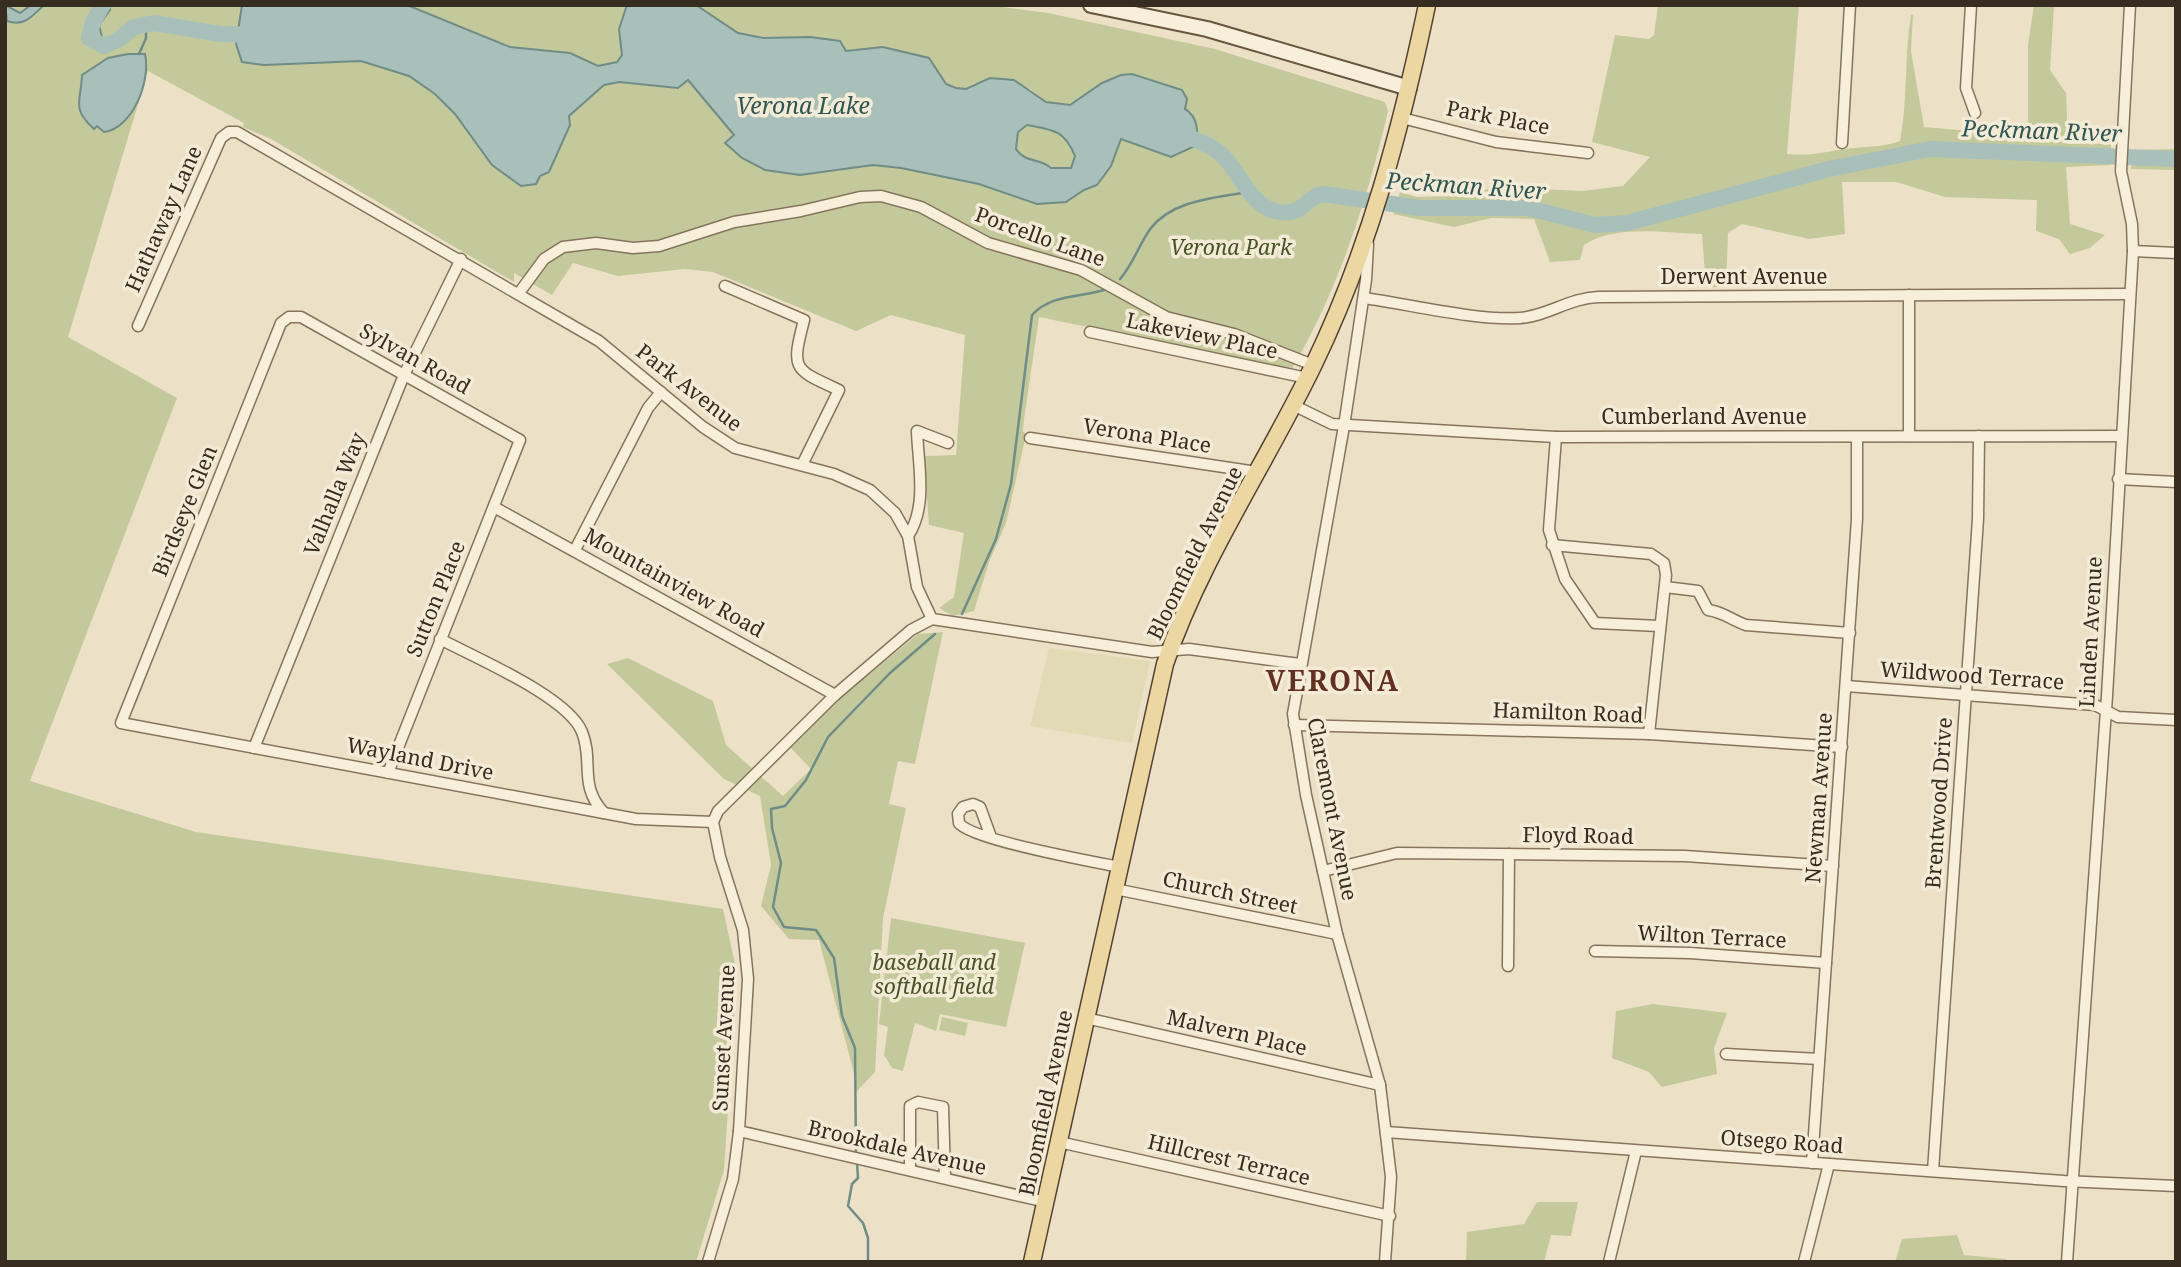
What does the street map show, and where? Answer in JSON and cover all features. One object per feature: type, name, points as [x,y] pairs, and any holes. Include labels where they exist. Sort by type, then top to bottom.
[{"type":"main road","points":[[1091,5],[1207,29],[1409,88]]},
{"type":"main road","name":"Bloomfield Avenue","points":[[1032,1262],[1170,651],[1192,597],[1310,371],[1368,237],[1402,118],[1427,5]]},
{"type":"street","points":[[1842,143],[1850,5]]},
{"type":"street","points":[[1971,5],[1966,88],[1975,113]]},
{"type":"street","name":"Linden Avenue","points":[[2067,1262],[2106,711],[2133,251],[2132,224],[2123,187],[2121,164],[2130,5]]},
{"type":"street","name":"Park Place","points":[[1402,118],[1496,142],[1588,153]]},
{"type":"street","name":"Park Avenue","points":[[229,132],[241,134],[599,341],[703,428],[735,448],[802,465],[870,490],[895,513],[908,536],[917,587],[932,620]]},
{"type":"street","name":"Hathaway Lane","points":[[138,326],[221,138],[229,132]]},
{"type":"street","name":"Porcello Lane","points":[[519,293],[544,259],[563,247],[596,243],[633,248],[659,246],[734,222],[801,211],[860,197],[881,197],[921,207],[988,243],[1081,270],[1166,317],[1234,334],[1310,371]]},
{"type":"street","name":"Claremont Avenue","points":[[1368,237],[1364,298],[1344,426],[1300,664],[1294,725],[1337,934],[1380,1085],[1391,1177],[1385,1262]]},
{"type":"street","points":[[2133,251],[2176,253]]},
{"type":"street","name":"Valhalla Way","points":[[254,748],[404,375],[461,259]]},
{"type":"street","points":[[725,286],[804,320],[795,355],[797,362],[810,377],[839,390],[802,465]]},
{"type":"street","name":"Derwent Avenue","points":[[1364,298],[1519,318],[1539,315],[1575,300],[1598,297],[2130,294]]},
{"type":"street","points":[[1909,295],[1909,436]]},
{"type":"street","name":"Sylvan Road","points":[[289,317],[301,317],[520,440]]},
{"type":"street","name":"Birdseye Glen","points":[[121,723],[281,323],[289,317]]},
{"type":"street","name":"Lakeview Place","points":[[1090,332],[1310,371]]},
{"type":"street","points":[[575,550],[648,408],[661,392]]},
{"type":"street","name":"Cumberland Avenue","points":[[1293,405],[1332,424],[1344,426],[1556,437],[2121,436]]},
{"type":"street","points":[[908,536],[916,518],[920,494],[916,431],[948,443]]},
{"type":"street","name":"Brentwood Drive","points":[[1933,1171],[1978,519],[1979,436]]},
{"type":"street","points":[[1556,437],[1549,530],[1565,579],[1595,623],[1659,626]]},
{"type":"street","name":"Newman Avenue","points":[[1812,1163],[1850,633],[1857,519],[1857,437]]},
{"type":"street","name":"Verona Place","points":[[1030,438],[1257,472]]},
{"type":"street","name":"Sutton Place","points":[[388,773],[520,440]]},
{"type":"street","points":[[2118,479],[2176,482]]},
{"type":"street","name":"Mountainview Road","points":[[494,508],[575,550],[835,695]]},
{"type":"street","points":[[1552,545],[1654,555],[1665,567],[1649,734]]},
{"type":"street","points":[[1665,587],[1698,591],[1708,610],[1724,612],[1735,621],[1746,625],[1850,633]]},
{"type":"street","points":[[709,823],[835,695],[911,630],[932,620],[1152,652],[1189,649],[1300,664]]},
{"type":"street","points":[[440,639],[556,702],[572,716],[585,744],[588,787],[605,813]]},
{"type":"street","name":"Wildwood Terrace","points":[[1846,687],[2095,705],[2118,717],[2176,720]]},
{"type":"street","name":"Wayland Drive","points":[[121,723],[636,819],[675,819],[709,823]]},
{"type":"street","name":"Hamilton Road","points":[[1294,725],[1649,734],[1842,747]]},
{"type":"street","name":"Sunset Avenue","points":[[708,1262],[733,1179],[739,1131],[748,956],[743,930],[709,823]]},
{"type":"street","points":[[991,837],[1120,867]]},
{"type":"street","name":"Floyd Road","points":[[1323,871],[1397,853],[1685,856],[1833,866]]},
{"type":"street","points":[[1508,966],[1509,854]]},
{"type":"street","name":"Church Street","points":[[1115,889],[1337,934]]},
{"type":"street","name":"Wilton Terrace","points":[[1595,951],[1690,953],[1826,963]]},
{"type":"street","name":"Malvern Place","points":[[1086,1018],[1380,1085]]},
{"type":"street","points":[[1726,1054],[1819,1059]]},
{"type":"street","points":[[910,1170],[908,1109],[918,1102],[943,1107],[945,1178]]},
{"type":"street","name":"Brookdale Avenue","points":[[739,1131],[1046,1202]]},
{"type":"street","name":"Otsego Road","points":[[1386,1132],[2072,1182],[2176,1186]]},
{"type":"street","name":"Hillcrest Terrace","points":[[1059,1142],[1390,1216]]},
{"type":"street","points":[[1609,1262],[1636,1151]]},
{"type":"street","points":[[1804,1262],[1829,1164]]},
{"type":"shaded area","points":[[1049,648],[1150,661],[1132,743],[1030,726]]},
{"type":"green space","name":"Verona Park","points":[[5,5],[242,5],[236,44],[264,65],[361,61],[409,76],[435,94],[455,114],[540,176],[569,116],[604,85],[619,82],[640,85],[688,80],[734,135],[726,143],[800,175],[873,165],[901,168],[979,184],[1037,204],[1066,202],[1097,185],[1111,166],[1121,139],[1182,153],[1194,134],[1194,118],[1192,112],[1185,109],[1186,96],[1182,90],[1132,74],[1121,75],[1102,83],[1070,105],[1046,102],[1030,89],[974,83],[966,89],[956,88],[845,51],[840,41],[758,38],[737,33],[696,5],[987,5],[1048,13],[1215,49],[1385,102],[1388,111],[1380,145],[1350,243],[1324,307],[1292,369],[1039,317],[1024,419],[1023,431],[1026,435],[1006,523],[989,562],[974,611],[953,616],[939,608],[954,597],[964,533],[929,525],[924,456],[956,455],[965,335],[891,315],[856,331],[713,272],[685,269],[618,276],[573,263],[552,295],[514,273],[514,282],[271,139],[243,127],[244,123],[148,71],[68,337],[177,398],[30,781],[196,832],[723,909],[737,973],[724,1170],[696,1262],[5,1262]]},
{"type":"green space","points":[[407,5],[627,5],[619,29],[622,55],[617,62],[598,66],[570,53],[510,47]]},
{"type":"green space","points":[[1658,5],[1799,5],[1787,154],[1796,155],[1900,141],[1911,15],[1911,51],[1924,127],[2028,136],[2028,45],[2034,5],[2054,5],[2050,70],[2066,93],[2068,144],[2111,144],[2111,165],[2066,167],[2070,224],[2105,235],[2090,248],[2070,254],[2059,239],[2036,231],[2037,200],[1945,197],[1896,182],[1842,182],[1845,234],[1809,239],[1742,224],[1728,233],[1726,287],[1706,287],[1702,234],[1641,231],[1610,234],[1584,245],[1580,260],[1550,262],[1534,219],[1491,218],[1454,227],[1393,214],[1400,192],[1417,197],[1462,196],[1496,187],[1582,191],[1623,186],[1650,157],[1592,142],[1615,35],[1649,39],[1654,35]]},
{"type":"green space","points":[[1027,125],[1051,130],[1062,136],[1075,156],[1071,168],[1040,164],[1020,154],[1016,149],[1018,132]]},
{"type":"green space","points":[[2176,149],[2176,170],[2131,169],[2132,150]]},
{"type":"green space","points":[[943,632],[915,764],[898,761],[889,804],[906,808],[883,918],[875,1072],[856,1092],[855,1077],[819,940],[789,939],[761,906],[771,865],[760,796],[724,779],[607,664],[628,658],[713,701],[726,745],[783,796],[811,769],[791,748],[842,697],[918,634]]},
{"type":"green space","name":"baseball and softball field","points":[[891,918],[1025,943],[1006,1027],[940,1014],[936,1031],[915,1023],[903,1071],[892,1068],[884,1055],[888,1027],[879,1024]]},
{"type":"green space","points":[[1653,1004],[1727,1013],[1714,1048],[1717,1074],[1662,1087],[1649,1072],[1612,1058],[1616,1011]]},
{"type":"green space","points":[[942,1017],[968,1023],[965,1036],[939,1030]]},
{"type":"green space","points":[[1537,1202],[1578,1202],[1571,1236],[1551,1235],[1544,1262],[1466,1262],[1467,1232],[1524,1224]]},
{"type":"green space","points":[[1957,1235],[1964,1255],[2006,1259],[2007,1262],[1895,1262],[1902,1239]]},
{"type":"water","points":[[5,5],[20,13],[31,5],[44,5],[19,23],[7,21]]},
{"type":"water","points":[[98,5],[109,5],[110,10],[99,25],[105,49],[90,46],[84,31],[89,20],[99,13]]},
{"type":"water","name":"Verona Lake","points":[[242,5],[407,5],[510,47],[570,53],[598,66],[617,62],[622,55],[619,29],[627,5],[696,5],[738,33],[763,38],[810,37],[840,41],[846,51],[883,47],[929,58],[946,84],[956,88],[966,89],[990,78],[1014,80],[1046,102],[1070,105],[1102,83],[1121,75],[1132,74],[1182,90],[1187,99],[1185,109],[1193,116],[1197,136],[1195,146],[1171,157],[1121,139],[1111,166],[1097,185],[1066,202],[1037,204],[979,184],[901,168],[873,165],[800,175],[765,170],[742,158],[725,143],[734,135],[688,80],[678,88],[619,82],[604,85],[569,116],[570,125],[549,172],[540,176],[536,184],[521,186],[492,165],[455,114],[435,94],[409,76],[361,61],[264,65],[242,62],[236,44]],"holes":[[[1027,125],[1051,130],[1062,136],[1075,156],[1071,168],[1051,168],[1020,154],[1016,149],[1018,132]]]},
{"type":"water","points":[[145,54],[145,77],[138,102],[114,129],[104,132],[97,126],[94,129],[80,110],[82,75],[108,58]]},
{"type":"waterway","name":"Peckman River","points":[[103,5],[93,22],[89,38],[104,46],[118,40],[134,27],[154,23],[220,34],[259,35]]},
{"type":"waterway","points":[[139,54],[146,38],[146,25]]},
{"type":"waterway","name":"Peckman River","points":[[1178,133],[1218,151],[1250,193],[1267,208],[1278,212],[1296,211],[1314,197],[1324,194],[1420,208],[1528,208],[1595,225],[1627,223],[1829,169],[1930,149],[2176,159]]},
{"type":"waterway","points":[[1120,279],[1151,228],[1171,211],[1195,202],[1247,192]]},
{"type":"waterway","points":[[962,614],[996,539],[1011,484],[1032,315],[1058,299],[1107,289]]},
{"type":"waterway","points":[[856,1156],[855,1048],[842,1016],[834,958],[816,930],[784,927],[773,907],[781,863],[772,828],[771,809],[785,806],[806,780],[828,737],[890,673],[935,634]]},
{"type":"waterway","points":[[857,1163],[858,1178],[852,1184],[848,1206],[863,1223],[868,1238],[868,1262]]},
{"type":"district","name":"VERONA","points":[[1333,681]]}]
